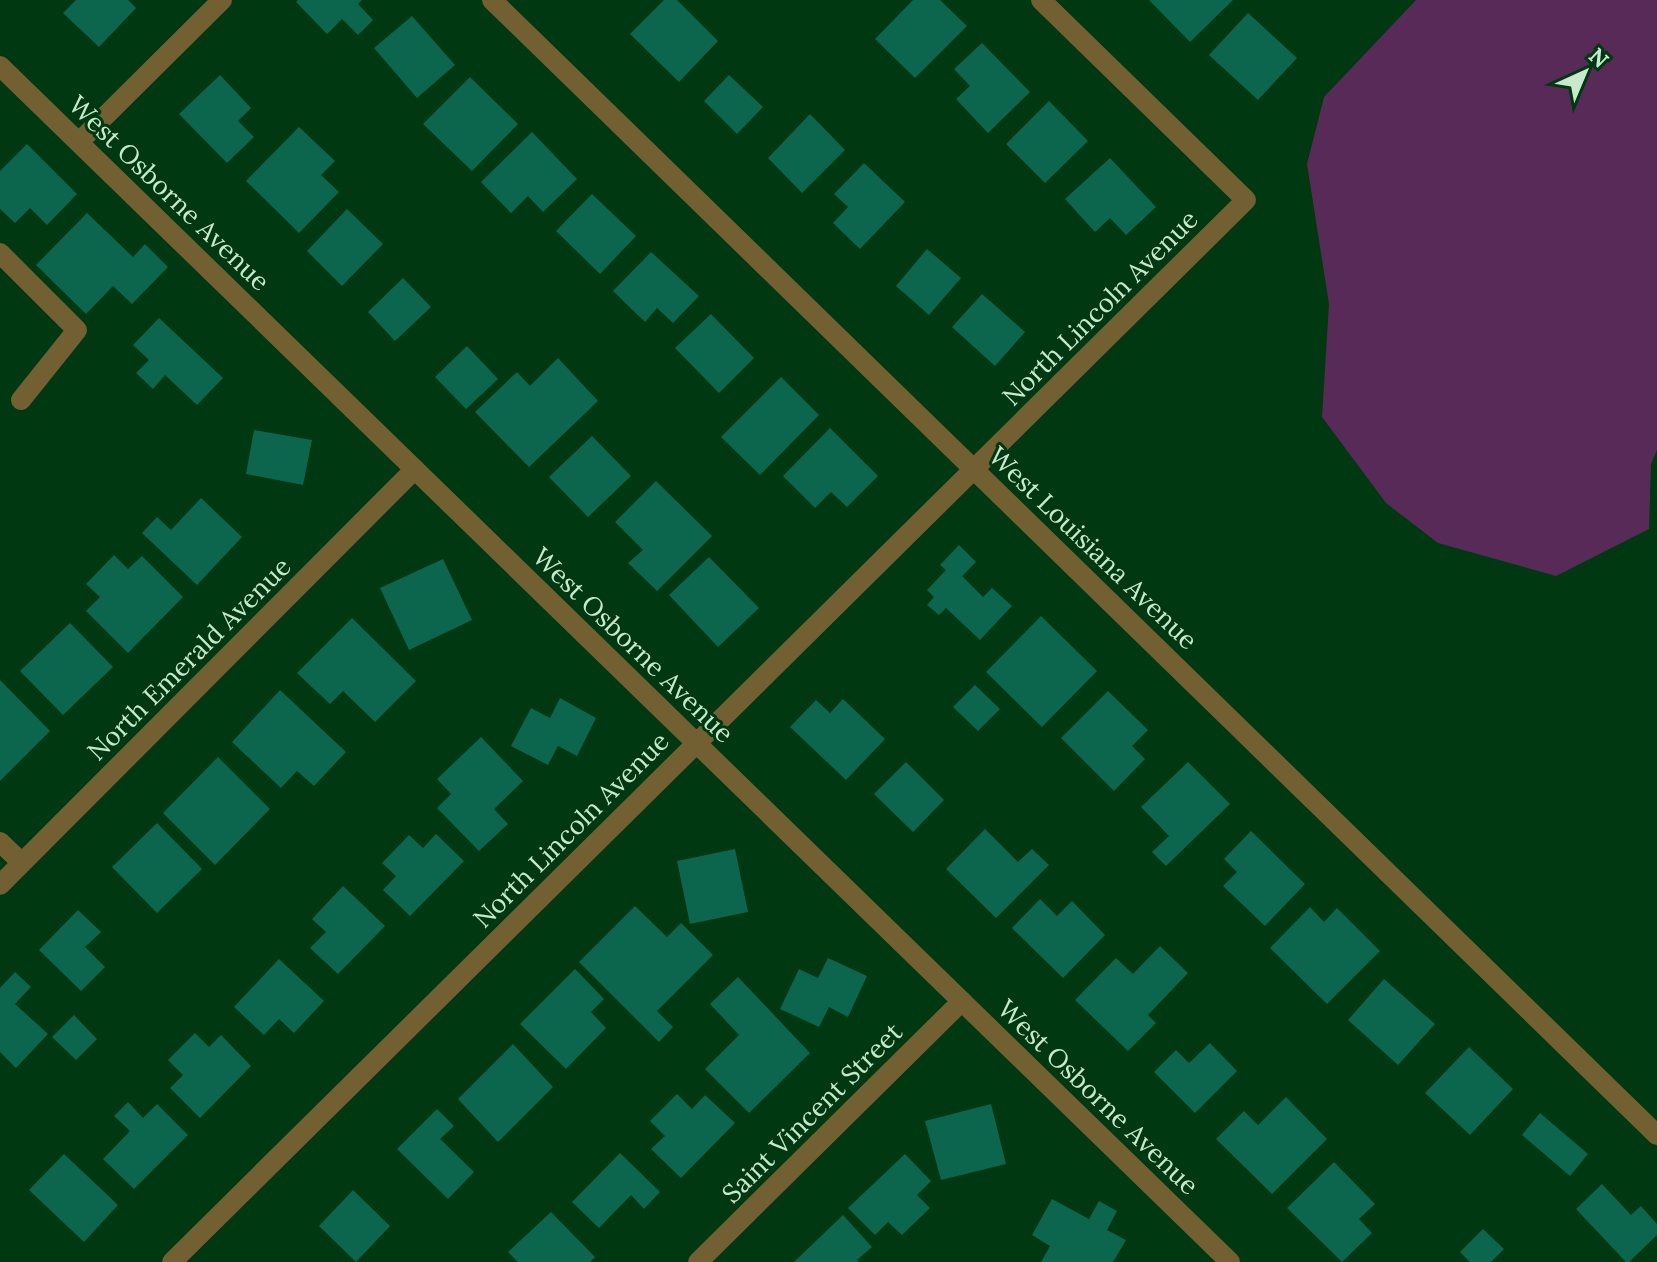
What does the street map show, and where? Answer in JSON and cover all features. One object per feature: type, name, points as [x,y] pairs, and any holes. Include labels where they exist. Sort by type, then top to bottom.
[{"type":"street","points":[[79,142],[222,0]]},
{"type":"street","name":"West Louisiana Avenue","points":[[492,0],[1657,1135]]},
{"type":"street","name":"North Lincoln Avenue","points":[[172,1262],[1246,200],[1041,0]]},
{"type":"street","name":"West Osborne Avenue","points":[[0,66],[962,1001],[1222,1259]]},
{"type":"street","points":[[0,253],[77,330],[21,400]]},
{"type":"street","name":"North Emerald Avenue","points":[[0,885],[415,469]]},
{"type":"street","points":[[0,842],[22,863]]},
{"type":"street","name":"Saint Vincent Street","points":[[698,1262],[962,1001]]},
{"type":"shaded area","points":[[1416,0],[1657,0],[1657,450],[1651,464],[1649,529],[1556,576],[1438,543],[1386,503],[1322,417],[1329,304],[1307,164],[1324,97]]},
{"type":"building","points":[[76,0],[128,0],[136,8],[99,47],[63,13]]},
{"type":"building","points":[[362,0],[358,4],[373,20],[358,35],[342,19],[327,34],[296,2]]},
{"type":"building","points":[[664,0],[677,0],[718,41],[679,82],[630,34]]},
{"type":"building","points":[[913,0],[940,0],[967,26],[915,78],[875,39]]},
{"type":"building","points":[[1149,0],[1233,0],[1190,42]]},
{"type":"building","points":[[1248,13],[1297,58],[1258,100],[1209,55]]},
{"type":"building","points":[[412,16],[455,65],[417,98],[374,48]]},
{"type":"building","points":[[982,43],[1030,92],[988,133],[956,99],[970,86],[954,69]]},
{"type":"building","points":[[220,75],[251,108],[238,121],[254,137],[227,163],[179,114]]},
{"type":"building","points":[[729,75],[763,107],[737,134],[704,101]]},
{"type":"building","points":[[470,77],[518,124],[472,171],[423,124]]},
{"type":"building","points":[[1049,101],[1088,141],[1045,183],[1006,144]]},
{"type":"building","points":[[810,114],[845,150],[802,193],[768,158]]},
{"type":"building","points":[[299,127],[335,161],[321,175],[339,192],[299,233],[246,181]]},
{"type":"building","points":[[532,132],[577,179],[543,212],[528,196],[511,213],[481,182]]},
{"type":"building","points":[[27,144],[77,194],[47,225],[30,208],[15,223],[0,209],[0,171]]},
{"type":"building","points":[[1110,158],[1156,207],[1126,235],[1110,218],[1095,232],[1065,199]]},
{"type":"building","points":[[864,163],[905,202],[860,249],[833,223],[848,207],[834,194]]},
{"type":"building","points":[[592,194],[636,236],[600,274],[556,231]]},
{"type":"building","points":[[347,209],[383,244],[342,286],[307,251]]},
{"type":"building","points":[[87,213],[133,257],[145,244],[168,267],[132,304],[113,286],[86,314],[36,265]]},
{"type":"building","points":[[927,249],[961,278],[929,315],[896,286]]},
{"type":"building","points":[[651,252],[699,296],[673,323],[657,308],[645,322],[613,291]]},
{"type":"building","points":[[403,278],[431,307],[395,341],[368,312]]},
{"type":"building","points":[[982,294],[1025,332],[995,366],[952,327]]},
{"type":"building","points":[[711,314],[754,358],[719,393],[675,348]]},
{"type":"building","points":[[159,318],[223,378],[197,405],[165,375],[153,389],[136,373],[149,360],[133,345]]},
{"type":"building","points":[[467,346],[498,379],[466,409],[435,377]]},
{"type":"building","points":[[558,358],[598,401],[529,467],[475,412],[517,372],[530,386]]},
{"type":"building","points":[[781,377],[819,415],[760,475],[721,437]]},
{"type":"building","points":[[830,428],[878,476],[847,507],[831,492],[815,508],[783,476]]},
{"type":"building","points":[[254,430],[312,440],[303,485],[246,474]]},
{"type":"building","points":[[592,436],[631,476],[588,517],[549,477]]},
{"type":"building","points":[[656,481],[712,536],[657,591],[628,563],[643,550],[615,522]]},
{"type":"building","points":[[201,498],[242,537],[197,585],[142,533],[157,517],[171,530]]},
{"type":"building","points":[[959,545],[976,562],[962,576],[983,597],[992,588],[1012,606],[980,640],[946,608],[939,615],[927,605],[934,597],[927,590],[946,570],[940,565]]},
{"type":"building","points":[[114,555],[128,569],[142,556],[183,597],[128,653],[86,611],[100,597],[86,584]]},
{"type":"building","points":[[709,557],[759,608],[718,647],[669,595]]},
{"type":"building","points":[[443,559],[472,620],[409,650],[380,588]]},
{"type":"building","points":[[1041,616],[1097,671],[1042,727],[986,672]]},
{"type":"building","points":[[352,618],[416,681],[375,722],[343,691],[330,704],[297,673]]},
{"type":"building","points":[[70,623],[113,667],[63,715],[20,671]]},
{"type":"building","points":[[0,680],[50,731],[0,781]]},
{"type":"building","points":[[975,685],[1000,709],[978,731],[953,707]]},
{"type":"building","points":[[280,690],[346,752],[314,786],[297,771],[281,788],[232,742]]},
{"type":"building","points":[[1108,691],[1148,730],[1132,746],[1145,759],[1114,791],[1061,738]]},
{"type":"building","points":[[560,698],[596,718],[577,756],[558,746],[548,765],[511,746],[531,708],[550,718]]},
{"type":"building","points":[[843,699],[885,739],[846,780],[790,727],[816,700],[830,713]]},
{"type":"building","points":[[481,737],[523,781],[494,809],[508,824],[479,851],[437,808],[451,794],[437,779]]},
{"type":"building","points":[[218,757],[270,809],[215,865],[163,813]]},
{"type":"building","points":[[906,762],[944,800],[913,832],[874,794]]},
{"type":"building","points":[[1188,762],[1230,804],[1166,866],[1152,852],[1169,836],[1141,807]]},
{"type":"building","points":[[157,823],[202,869],[157,913],[112,867]]},
{"type":"building","points":[[985,829],[1018,862],[1032,849],[1049,865],[996,918],[946,869]]},
{"type":"building","points":[[1251,831],[1305,884],[1265,926],[1223,886],[1237,872],[1224,859]]},
{"type":"building","points":[[436,834],[464,861],[410,916],[383,890],[396,876],[382,863],[409,835],[423,848]]},
{"type":"building","points":[[735,849],[748,912],[690,924],[677,861]]},
{"type":"building","points":[[343,886],[385,926],[338,974],[310,948],[326,932],[312,919]]},
{"type":"building","points":[[1040,899],[1057,916],[1072,901],[1105,935],[1063,978],[1012,928]]},
{"type":"building","points":[[635,906],[667,937],[681,923],[713,955],[657,1011],[673,1027],[659,1042],[579,962]]},
{"type":"building","points":[[1310,907],[1324,922],[1337,908],[1380,951],[1327,1004],[1270,948]]},
{"type":"building","points":[[78,910],[101,932],[85,947],[105,967],[81,991],[39,950]]},
{"type":"building","points":[[1160,946],[1188,973],[1148,1015],[1156,1023],[1128,1051],[1075,1000],[1116,958],[1133,974]]},
{"type":"building","points":[[828,958],[867,976],[848,1017],[829,1007],[819,1027],[780,1009],[799,969],[818,978]]},
{"type":"building","points":[[279,959],[324,1001],[294,1033],[279,1019],[264,1035],[234,1007]]},
{"type":"building","points":[[575,969],[604,999],[591,1012],[606,1028],[566,1069],[520,1024]]},
{"type":"building","points":[[15,972],[31,987],[15,1004],[48,1034],[16,1068],[0,1052],[0,988]]},
{"type":"building","points":[[738,977],[810,1053],[749,1113],[705,1069],[739,1035],[710,1004]]},
{"type":"building","points":[[1384,979],[1435,1024],[1398,1065],[1348,1020]]},
{"type":"building","points":[[74,1015],[97,1039],[76,1060],[52,1037]]},
{"type":"building","points":[[195,1033],[209,1047],[221,1035],[251,1066],[200,1118],[170,1088],[183,1075],[168,1060]]},
{"type":"building","points":[[1210,1043],[1237,1071],[1195,1113],[1154,1072],[1176,1050],[1189,1063]]},
{"type":"building","points":[[513,1044],[553,1087],[498,1142],[458,1099]]},
{"type":"building","points":[[1469,1047],[1513,1089],[1470,1135],[1425,1093]]},
{"type":"building","points":[[677,1094],[692,1109],[705,1095],[735,1123],[681,1178],[651,1149],[665,1136],[650,1121]]},
{"type":"building","points":[[1286,1097],[1327,1139],[1272,1194],[1216,1139],[1244,1111],[1258,1125]]},
{"type":"building","points":[[128,1102],[143,1118],[157,1104],[188,1135],[134,1189],[103,1159],[130,1131],[114,1116]]},
{"type":"building","points":[[991,1104],[1006,1164],[941,1180],[925,1121]]},
{"type":"building","points":[[437,1109],[454,1126],[440,1139],[474,1172],[448,1199],[397,1149]]},
{"type":"building","points":[[1540,1113],[1588,1154],[1570,1176],[1522,1135]]},
{"type":"building","points":[[620,1153],[660,1192],[644,1209],[631,1195],[599,1228],[572,1202]]},
{"type":"building","points":[[64,1154],[118,1205],[84,1242],[29,1190]]},
{"type":"building","points":[[905,1154],[931,1181],[917,1195],[930,1208],[902,1235],[888,1222],[875,1235],[848,1208]]},
{"type":"building","points":[[1334,1162],[1375,1204],[1359,1219],[1372,1233],[1342,1262],[1287,1208]]},
{"type":"building","points":[[1602,1184],[1631,1215],[1641,1206],[1657,1224],[1657,1235],[1629,1262],[1576,1209]]},
{"type":"building","points":[[353,1190],[390,1226],[356,1262],[319,1226]]},
{"type":"building","points":[[1052,1199],[1089,1219],[1099,1201],[1117,1211],[1107,1230],[1126,1240],[1113,1262],[1041,1262],[1050,1246],[1032,1235]]},
{"type":"building","points":[[551,1212],[595,1257],[590,1262],[518,1262],[508,1252]]},
{"type":"building","points":[[843,1215],[872,1247],[857,1260],[859,1262],[794,1262]]},
{"type":"building","points":[[1483,1229],[1504,1249],[1491,1262],[1470,1262],[1460,1252]]}]
